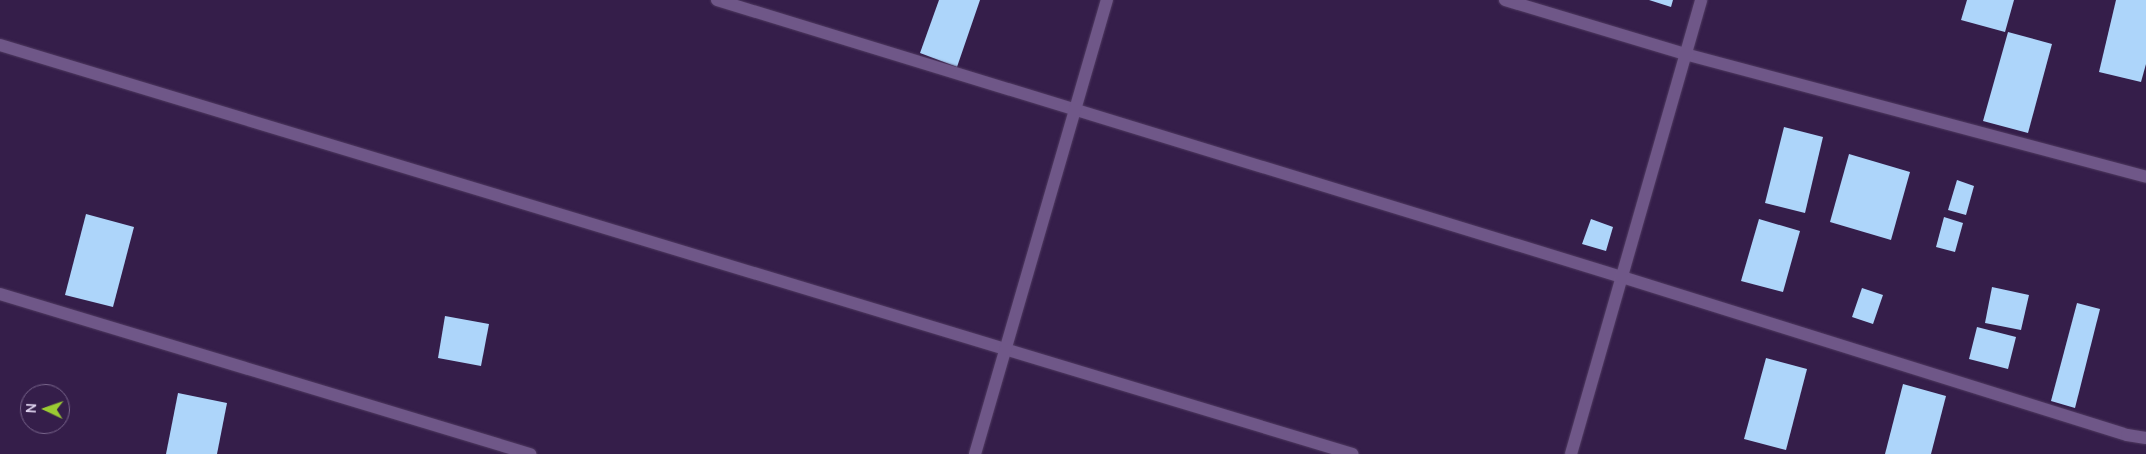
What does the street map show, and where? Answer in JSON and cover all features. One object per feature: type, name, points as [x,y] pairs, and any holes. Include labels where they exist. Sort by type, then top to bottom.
[{"type":"street","points":[[717,0],[1622,276],[2127,436],[2146,438]]},
{"type":"street","points":[[975,454],[1003,350],[1107,0]]},
{"type":"street","points":[[1505,0],[1685,54],[2146,177]]},
{"type":"street","points":[[1571,454],[1700,0]]},
{"type":"street","points":[[0,45],[1003,350],[1352,454]]},
{"type":"street","points":[[0,294],[530,454]]},
{"type":"building","points":[[939,0],[980,0],[957,67],[920,53]]},
{"type":"building","points":[[1649,0],[1673,0],[1671,7]]},
{"type":"building","points":[[1967,0],[2014,0],[2005,32],[1961,20]]},
{"type":"building","points":[[2116,0],[2146,0],[2146,64],[2141,82],[2099,72]]},
{"type":"building","points":[[2008,32],[2052,44],[2028,133],[1983,121]]},
{"type":"building","points":[[1784,127],[1823,137],[1805,213],[1765,203]]},
{"type":"building","points":[[1849,154],[1910,172],[1891,240],[1830,222]]},
{"type":"building","points":[[1957,180],[1974,186],[1966,215],[1948,210]]},
{"type":"building","points":[[86,214],[134,227],[113,307],[65,295]]},
{"type":"building","points":[[1944,217],[1963,223],[1955,252],[1936,247]]},
{"type":"building","points":[[1591,219],[1613,227],[1606,251],[1582,244]]},
{"type":"building","points":[[1759,219],[1800,231],[1783,292],[1741,281]]},
{"type":"building","points":[[1992,287],[2029,295],[2021,330],[1985,323]]},
{"type":"building","points":[[1862,288],[1883,295],[1873,324],[1852,317]]},
{"type":"building","points":[[2077,303],[2100,309],[2075,408],[2051,401]]},
{"type":"building","points":[[445,316],[489,324],[481,366],[438,358]]},
{"type":"building","points":[[1977,327],[2016,337],[2008,369],[1969,359]]},
{"type":"building","points":[[1766,358],[1807,369],[1786,450],[1744,439]]},
{"type":"building","points":[[1903,384],[1946,396],[1931,454],[1885,454]]},
{"type":"building","points":[[178,393],[227,403],[217,454],[166,454]]}]
